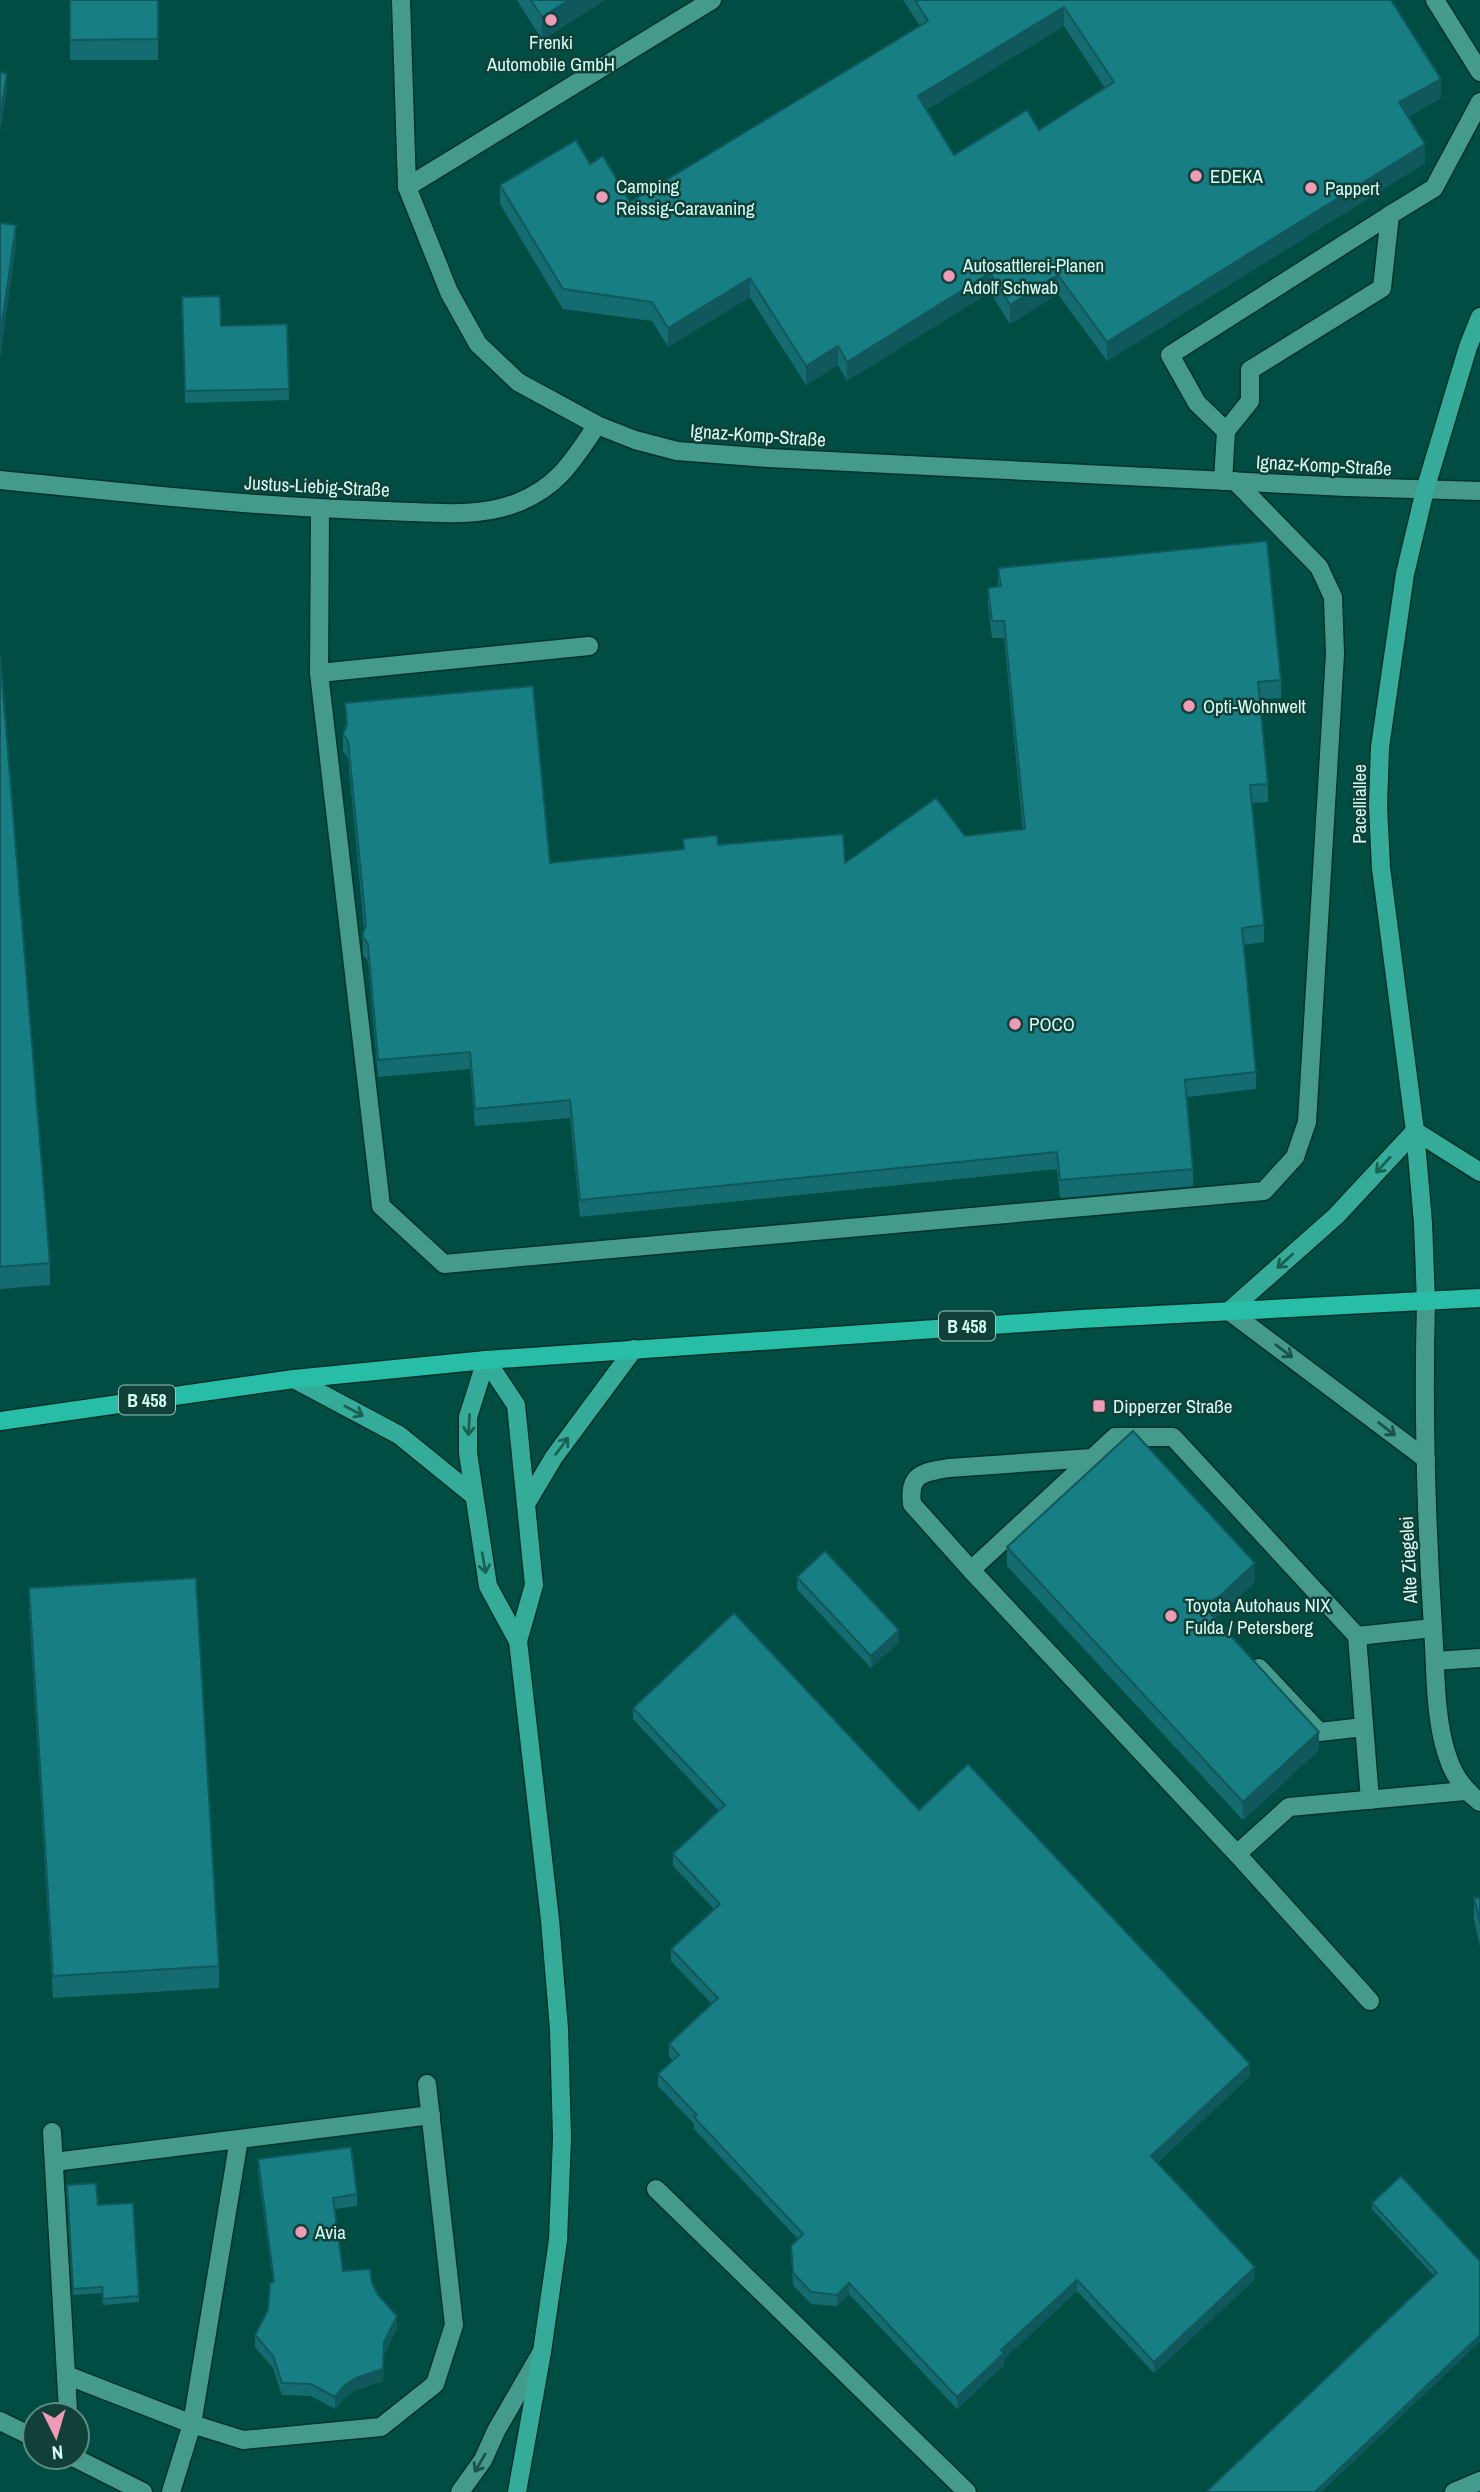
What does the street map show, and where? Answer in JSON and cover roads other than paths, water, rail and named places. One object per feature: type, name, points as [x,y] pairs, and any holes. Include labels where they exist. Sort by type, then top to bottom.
[{"type":"main road","name":"Pacelliallee","points":[[1426,1302],[1415,1131],[1381,868],[1378,806],[1380,747],[1405,574],[1425,490],[1468,347],[1480,317]]},
{"type":"main road","points":[[1229,1311],[1336,1216],[1415,1131],[1480,1172]]},
{"type":"main road","name":"B 458","points":[[0,1421],[294,1378],[486,1360],[853,1334],[1480,1298]]},
{"type":"main road","points":[[526,1504],[554,1457],[634,1349]]},
{"type":"main road","points":[[486,1360],[468,1417],[468,1453],[488,1586],[518,1640]]},
{"type":"main road","points":[[486,1360],[516,1405],[534,1585],[518,1640],[559,2029],[562,2138],[558,2240],[542,2352],[517,2492]]},
{"type":"main road","points":[[294,1378],[400,1435],[473,1495]]},
{"type":"street","name":"Ignaz-Komp-Straße","points":[[401,0],[407,187],[450,292],[478,344],[518,382],[597,425],[635,440],[677,451],[769,458],[1480,491]]},
{"type":"street","points":[[407,187],[712,0]]},
{"type":"street","points":[[1435,0],[1480,72]]},
{"type":"street","points":[[1226,431],[1197,403],[1170,355],[1434,188],[1480,102]]},
{"type":"street","points":[[320,509],[319,673],[381,1206],[444,1264],[1264,1191],[1295,1157],[1307,1122],[1335,654],[1333,597],[1319,567],[1229,481],[1226,431],[1250,401],[1250,370],[1382,288],[1390,215]]},
{"type":"street","name":"Justus-Liebig-Straße","points":[[0,480],[248,505],[439,512],[499,509],[547,489],[565,472],[597,425]]},
{"type":"street","points":[[319,673],[589,646]]},
{"type":"street","name":"Alte Ziegelei","points":[[1426,1302],[1427,1553],[1440,1723],[1447,1756],[1465,1791],[1480,1802]]},
{"type":"street","points":[[1229,1311],[1426,1459]]},
{"type":"street","points":[[971,1570],[1115,1437],[1173,1437],[1357,1636],[1370,1800]]},
{"type":"street","points":[[1092,1458],[949,1468],[927,1472],[915,1478],[910,1489],[912,1504],[1370,2001]]},
{"type":"street","points":[[1357,1636],[1433,1628]]},
{"type":"street","points":[[1248,1655],[1319,1732],[1364,1727]]},
{"type":"street","points":[[1435,1661],[1480,1658]]},
{"type":"street","points":[[1237,1854],[1289,1807],[1465,1791]]},
{"type":"street","points":[[66,2375],[192,2424],[243,2440],[381,2427],[435,2384],[454,2325],[427,2084]]},
{"type":"street","points":[[54,2162],[431,2115]]},
{"type":"street","points":[[52,2132],[67,2401]]},
{"type":"street","points":[[171,2492],[192,2424],[239,2139]]},
{"type":"street","points":[[656,2189],[967,2492]]},
{"type":"street","points":[[460,2492],[482,2460],[542,2352]]},
{"type":"street","points":[[0,2421],[21,2431]]},
{"type":"street","points":[[91,2466],[143,2492]]},
{"type":"street","points":[[1454,2492],[1480,2481]]},
{"type":"place","name":"Frenki Automobile GmbH","points":[[551,20]]},
{"type":"place","name":"EDEKA","points":[[1196,176]]},
{"type":"place","name":"Pappert","points":[[1311,188]]},
{"type":"place","name":"Camping Reissig-Caravaning","points":[[602,197]]},
{"type":"place","name":"Autosattlerei-Planen Adolf Schwab","points":[[949,276]]},
{"type":"place","name":"Opti-Wohnwelt","points":[[1189,706]]},
{"type":"place","name":"POCO","points":[[1015,1024]]},
{"type":"place","name":"Dipperzer Straße","points":[[1099,1406]]},
{"type":"place","name":"Toyota Autohaus NIX Fulda / Petersberg","points":[[1171,1616]]},
{"type":"place","name":"Avia","points":[[301,2232]]}]
